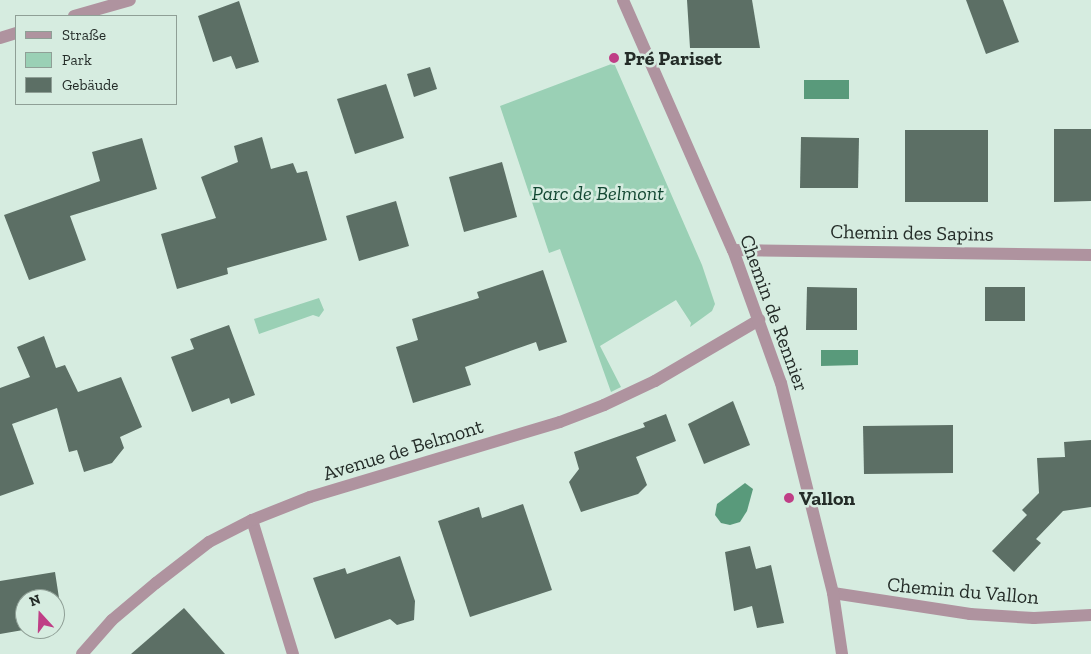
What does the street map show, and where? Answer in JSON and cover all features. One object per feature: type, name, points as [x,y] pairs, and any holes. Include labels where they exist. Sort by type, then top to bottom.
[{"type":"street","points":[[78,15],[130,0]]},
{"type":"street","name":"Chemin de Rennier","points":[[623,0],[733,250],[759,320],[793,425],[833,593],[842,654]]},
{"type":"street","points":[[0,38],[15,33]]},
{"type":"street","name":"Chemin des Sapins","points":[[733,250],[1091,255]]},
{"type":"street","name":"Avenue de Belmont","points":[[82,654],[112,620],[171,571],[209,542],[252,520],[310,497],[596,408],[655,381],[759,320]]},
{"type":"street","points":[[252,520],[293,654]]},
{"type":"street","name":"Chemin du Vallon","points":[[833,593],[970,614],[1034,618],[1091,615]]},
{"type":"green space","name":"Parc de Belmont","points":[[614,63],[702,265],[715,304],[712,311],[690,327],[691,323],[676,300],[600,346],[621,387],[611,392],[560,249],[549,253],[500,106]]},
{"type":"green space","points":[[319,298],[324,310],[319,317],[313,315],[259,334],[254,319]]},
{"type":"shaded area","points":[[804,80],[849,80],[849,99],[804,99]]},
{"type":"shaded area","points":[[821,350],[858,350],[858,365],[821,366]]},
{"type":"shaded area","points":[[745,483],[753,489],[747,511],[740,522],[730,525],[721,523],[715,515],[717,504]]},
{"type":"building","points":[[687,0],[752,0],[760,48],[690,48]]},
{"type":"building","points":[[966,0],[1003,0],[1019,42],[986,54]]},
{"type":"building","points":[[239,1],[259,62],[236,69],[231,56],[213,62],[198,16]]},
{"type":"building","points":[[430,67],[437,89],[414,97],[407,74]]},
{"type":"building","points":[[386,84],[404,138],[355,154],[337,99]]},
{"type":"building","points":[[1054,129],[1091,129],[1091,201],[1054,202]]},
{"type":"building","points":[[905,130],[988,130],[988,202],[905,202]]},
{"type":"building","points":[[262,137],[271,169],[293,163],[297,173],[307,171],[327,240],[227,268],[228,274],[177,289],[161,234],[216,218],[201,177],[238,162],[234,146]]},
{"type":"building","points":[[801,137],[859,138],[858,188],[800,188]]},
{"type":"building","points":[[142,138],[157,189],[70,216],[86,260],[29,280],[4,215],[100,181],[92,152]]},
{"type":"building","points":[[502,162],[517,217],[464,232],[449,177]]},
{"type":"building","points":[[396,201],[409,246],[359,261],[346,216]]},
{"type":"building","points":[[543,270],[567,342],[539,351],[536,342],[465,367],[471,385],[413,403],[396,347],[418,340],[412,319],[479,298],[477,292]]},
{"type":"building","points":[[807,287],[857,288],[857,330],[806,330]]},
{"type":"building","points":[[985,287],[1025,287],[1025,321],[985,321]]},
{"type":"building","points":[[229,325],[255,395],[231,404],[229,398],[192,412],[171,357],[194,349],[190,339]]},
{"type":"building","points":[[44,336],[56,368],[65,365],[78,392],[121,377],[142,427],[120,437],[124,448],[112,463],[84,472],[77,450],[69,452],[57,408],[12,424],[34,484],[0,496],[0,388],[30,377],[17,347]]},
{"type":"building","points":[[733,401],[750,445],[704,464],[688,424]]},
{"type":"building","points":[[666,414],[676,441],[636,457],[647,485],[638,494],[581,512],[569,482],[579,469],[574,452],[645,427],[643,423]]},
{"type":"building","points":[[953,425],[953,473],[864,474],[863,426]]},
{"type":"building","points":[[1091,440],[1091,507],[1063,511],[1036,539],[1041,543],[1014,572],[992,551],[1027,515],[1022,510],[1039,493],[1037,458],[1065,457],[1064,442]]},
{"type":"building","points":[[523,504],[552,590],[470,617],[438,521],[479,507],[482,518]]},
{"type":"building","points":[[750,546],[756,569],[771,565],[784,623],[757,628],[752,606],[734,611],[725,552]]},
{"type":"building","points":[[400,556],[415,601],[414,620],[397,625],[390,619],[335,639],[313,578],[345,568],[347,574]]},
{"type":"building","points":[[55,572],[58,589],[15,589],[15,631],[0,634],[0,581]]},
{"type":"building","points":[[184,608],[225,654],[131,654]]},
{"type":"place","name":"Pré Pariset","points":[[614,58]]},
{"type":"place","name":"Vallon","points":[[789,498]]}]
